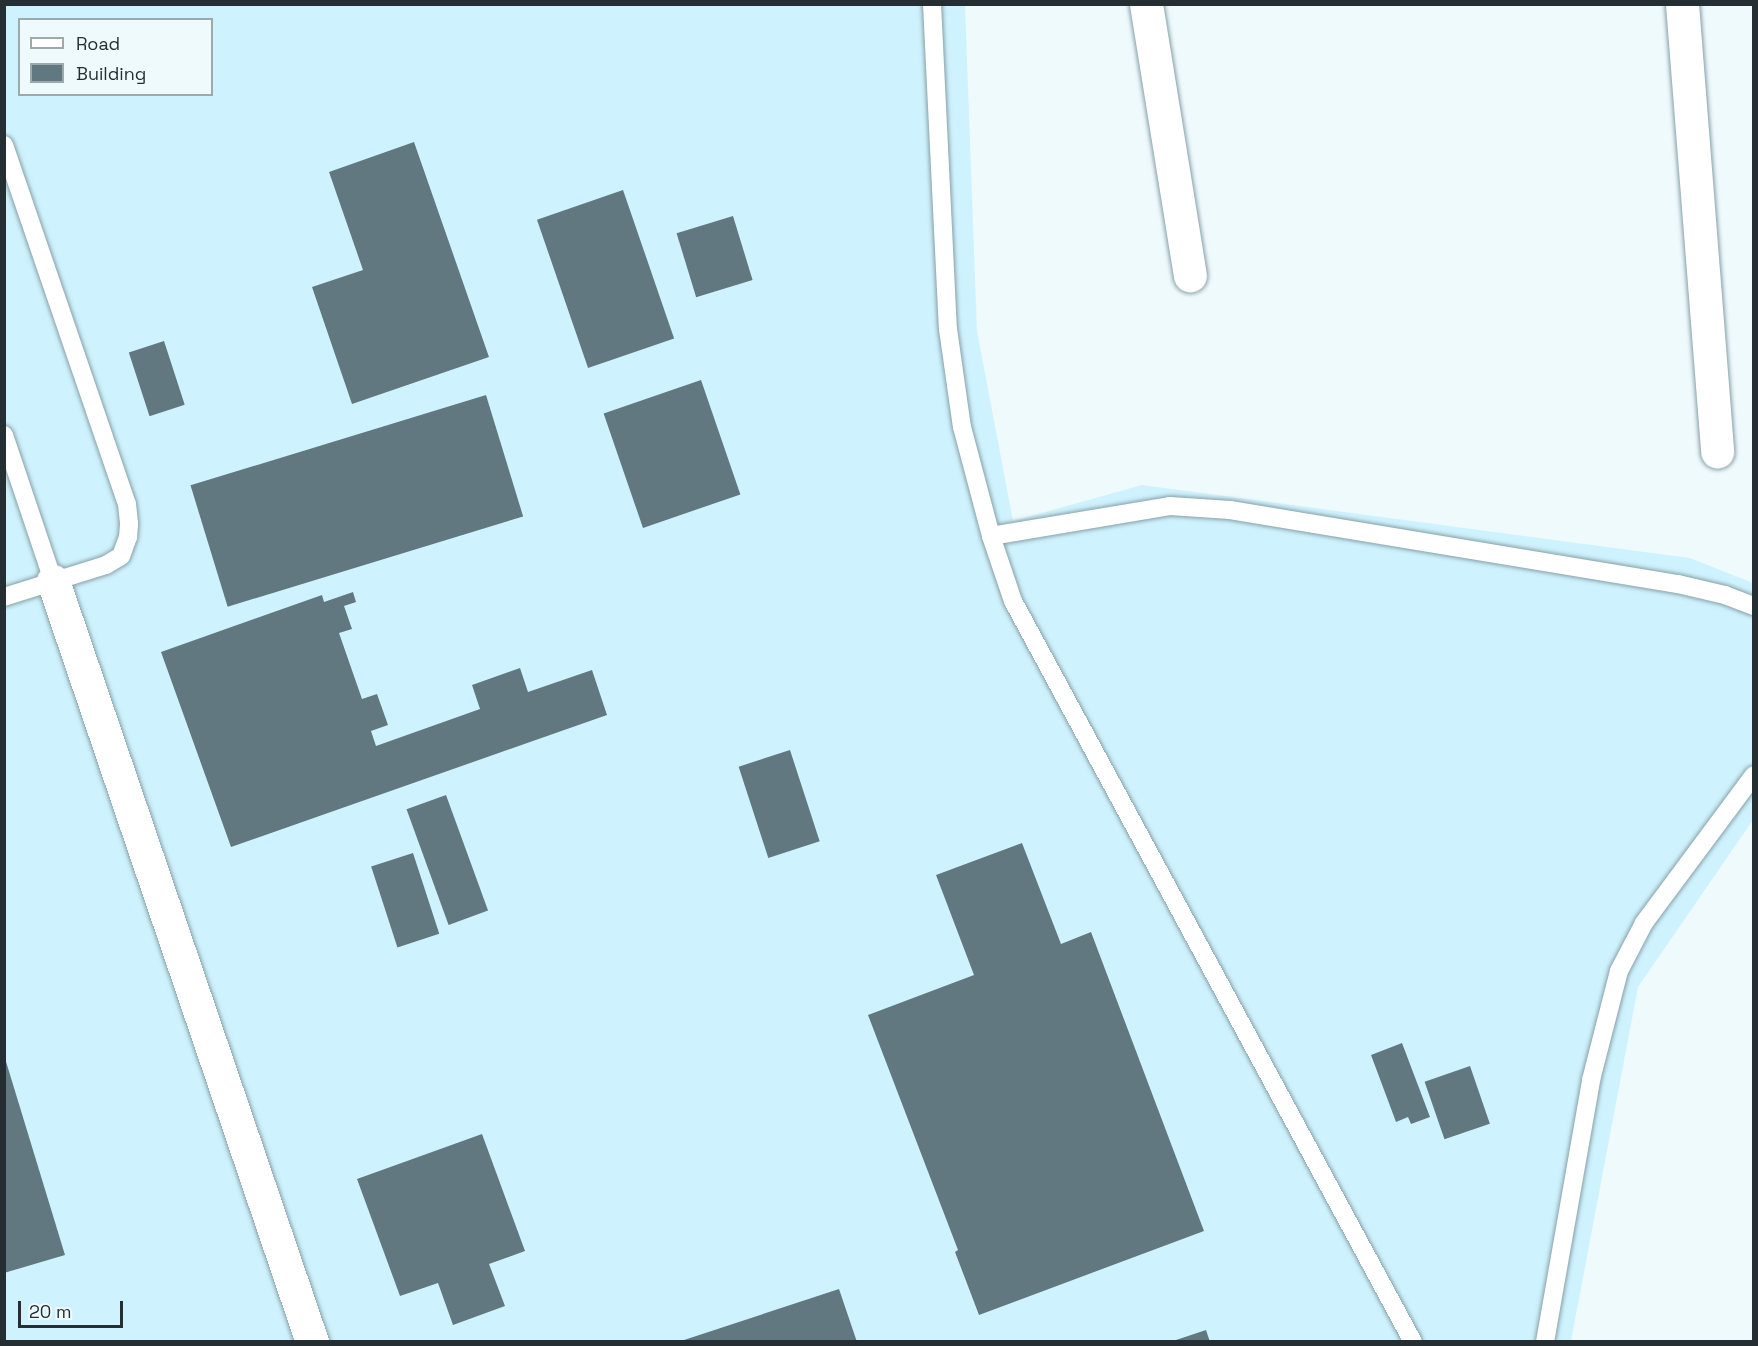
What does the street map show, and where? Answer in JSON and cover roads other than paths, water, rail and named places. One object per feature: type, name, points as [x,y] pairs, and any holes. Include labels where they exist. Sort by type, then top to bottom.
[{"type":"street","points":[[1146,4],[1190,275]]},
{"type":"street","points":[[1682,4],[1717,452]]},
{"type":"street","points":[[52,581],[312,1341]]},
{"type":"lane","points":[[932,4],[948,329],[962,427],[991,537],[1013,601],[1413,1341]]},
{"type":"lane","points":[[4,145],[127,504],[129,524],[129,537],[121,556],[106,565],[4,597]]},
{"type":"lane","points":[[4,435],[52,581]]},
{"type":"lane","points":[[991,537],[1170,506],[1230,510],[1678,584],[1725,595],[1754,606]]},
{"type":"lane","points":[[1545,1341],[1591,1080],[1619,971],[1644,923],[1754,775]]}]
